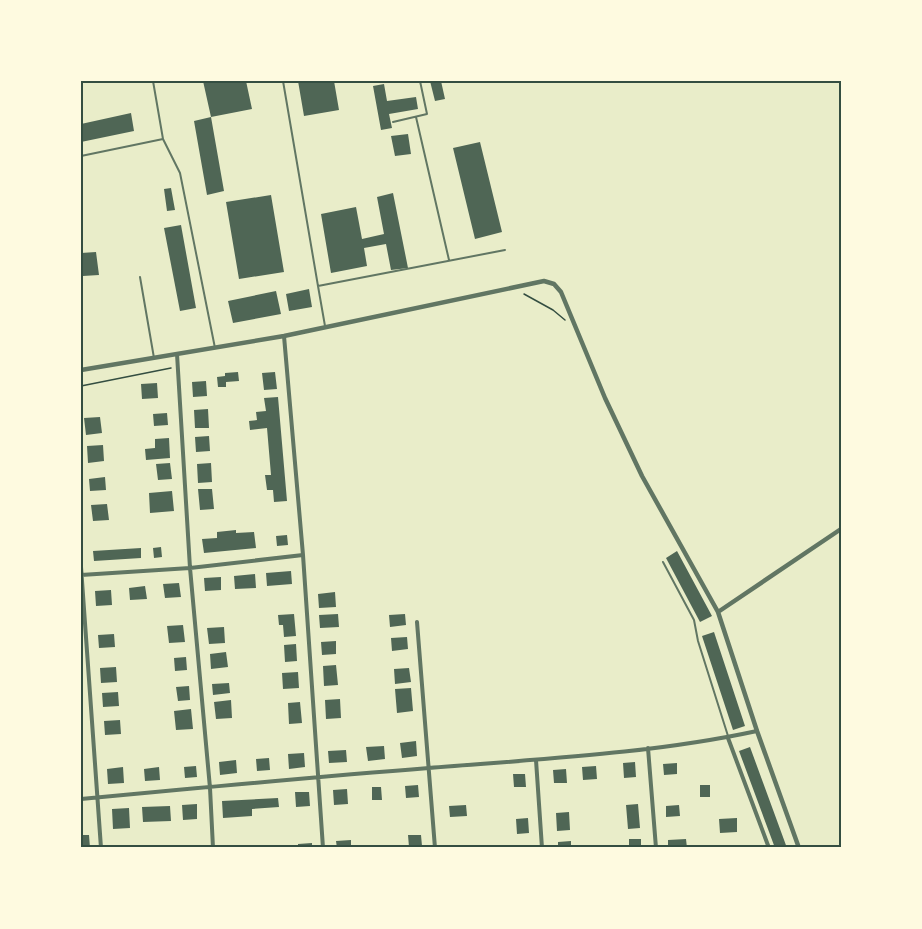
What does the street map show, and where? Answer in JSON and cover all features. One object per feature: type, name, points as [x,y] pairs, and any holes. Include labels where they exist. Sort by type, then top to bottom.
[{"type":"street","points":[[81,370],[284,336],[544,281],[554,284],[561,292],[642,476],[718,612],[799,848]]},
{"type":"street","points":[[284,336],[303,555],[323,848]]},
{"type":"street","points":[[177,354],[190,568],[210,788],[213,848]]},
{"type":"street","points":[[718,612],[841,529]]},
{"type":"street","points":[[81,575],[190,568],[303,555]]},
{"type":"street","points":[[81,567],[101,848]]},
{"type":"street","points":[[417,622],[435,848]]},
{"type":"street","points":[[81,799],[536,760],[728,738],[757,731]]},
{"type":"street","points":[[728,738],[769,848]]},
{"type":"street","points":[[648,748],[656,848]]},
{"type":"street","points":[[536,760],[542,848]]},
{"type":"lane","points":[[153,81],[163,139],[180,173],[215,348]]},
{"type":"lane","points":[[283,81],[326,327]]},
{"type":"lane","points":[[393,122],[427,114],[420,81]]},
{"type":"lane","points":[[416,117],[449,260]]},
{"type":"lane","points":[[81,156],[163,139]]},
{"type":"lane","points":[[318,286],[505,250]]},
{"type":"lane","points":[[140,277],[154,357]]},
{"type":"lane","points":[[663,562],[694,620],[698,641],[728,738]]},
{"type":"path","points":[[518,293],[529,296],[553,310],[577,330]]},
{"type":"path","points":[[81,386],[178,366]]},
{"type":"building","points":[[203,81],[246,81],[252,109],[211,117]]},
{"type":"building","points":[[298,81],[334,81],[339,110],[304,116]]},
{"type":"building","points":[[430,81],[441,81],[445,99],[435,101]]},
{"type":"building","points":[[384,84],[387,101],[416,97],[418,109],[389,114],[392,128],[381,130],[373,86]]},
{"type":"building","points":[[131,113],[134,131],[81,142],[81,124]]},
{"type":"building","points":[[211,117],[224,191],[207,195],[194,121]]},
{"type":"building","points":[[408,134],[411,154],[395,156],[391,136]]},
{"type":"building","points":[[480,142],[502,232],[475,239],[453,148]]},
{"type":"building","points":[[171,188],[175,210],[167,211],[164,189]]},
{"type":"building","points":[[393,193],[408,268],[391,270],[386,244],[364,248],[367,266],[331,273],[321,214],[356,207],[362,239],[384,234],[377,197]]},
{"type":"building","points":[[271,195],[284,272],[239,279],[226,202]]},
{"type":"building","points":[[181,225],[196,308],[180,311],[164,228]]},
{"type":"building","points":[[96,252],[99,275],[83,276],[81,253]]},
{"type":"building","points":[[309,289],[312,307],[289,311],[286,294]]},
{"type":"building","points":[[276,291],[281,314],[233,323],[228,301]]},
{"type":"building","points":[[238,372],[239,381],[226,382],[226,387],[218,387],[217,377],[225,376],[225,373]]},
{"type":"building","points":[[275,372],[277,389],[264,390],[262,373]]},
{"type":"building","points":[[206,381],[207,396],[193,397],[192,382]]},
{"type":"building","points":[[157,383],[158,398],[142,399],[141,384]]},
{"type":"building","points":[[278,397],[287,501],[274,502],[273,490],[267,490],[265,475],[271,475],[267,428],[250,430],[249,421],[257,420],[256,412],[266,411],[264,398]]},
{"type":"building","points":[[208,409],[209,428],[195,428],[194,410]]},
{"type":"building","points":[[167,413],[168,425],[154,426],[153,414]]},
{"type":"building","points":[[100,417],[102,433],[86,435],[84,418]]},
{"type":"building","points":[[209,436],[210,451],[196,452],[195,437]]},
{"type":"building","points":[[169,438],[170,458],[146,460],[145,449],[155,448],[155,439]]},
{"type":"building","points":[[103,445],[104,461],[88,463],[87,446]]},
{"type":"building","points":[[170,463],[172,479],[158,480],[156,464]]},
{"type":"building","points":[[211,463],[212,482],[198,483],[197,464]]},
{"type":"building","points":[[105,477],[106,490],[90,491],[89,479]]},
{"type":"building","points":[[198,489],[212,489],[214,509],[200,510]]},
{"type":"building","points":[[172,491],[174,511],[150,513],[149,493]]},
{"type":"building","points":[[107,504],[109,520],[93,521],[91,505]]},
{"type":"building","points":[[236,530],[236,533],[254,532],[256,548],[204,553],[202,539],[217,538],[217,532]]},
{"type":"building","points":[[287,535],[288,545],[277,546],[276,536]]},
{"type":"building","points":[[161,547],[162,557],[154,558],[153,548]]},
{"type":"building","points":[[141,548],[141,558],[94,561],[93,551]]},
{"type":"building","points":[[677,551],[712,616],[700,622],[666,558]]},
{"type":"building","points":[[291,571],[292,584],[267,586],[266,573]]},
{"type":"building","points":[[255,574],[256,588],[235,589],[234,576]]},
{"type":"building","points":[[221,577],[221,590],[205,591],[204,578]]},
{"type":"building","points":[[179,583],[181,597],[165,598],[163,584]]},
{"type":"building","points":[[145,586],[147,599],[130,600],[129,588]]},
{"type":"building","points":[[111,590],[112,605],[96,606],[95,591]]},
{"type":"building","points":[[335,592],[336,607],[319,608],[318,594]]},
{"type":"building","points":[[294,614],[296,636],[284,637],[283,625],[279,625],[278,615]]},
{"type":"building","points":[[338,614],[339,627],[320,628],[319,615]]},
{"type":"building","points":[[405,614],[406,625],[390,627],[389,615]]},
{"type":"building","points":[[183,625],[185,642],[169,643],[167,626]]},
{"type":"building","points":[[224,627],[225,643],[209,644],[207,628]]},
{"type":"building","points":[[714,632],[745,726],[733,730],[702,636]]},
{"type":"building","points":[[114,634],[115,647],[99,648],[98,635]]},
{"type":"building","points":[[407,637],[408,649],[392,651],[391,638]]},
{"type":"building","points":[[336,641],[336,654],[322,655],[321,642]]},
{"type":"building","points":[[296,644],[297,661],[285,662],[284,645]]},
{"type":"building","points":[[226,652],[228,667],[211,669],[210,654]]},
{"type":"building","points":[[186,657],[187,670],[175,671],[174,658]]},
{"type":"building","points":[[336,665],[338,685],[324,686],[323,666]]},
{"type":"building","points":[[116,667],[117,682],[101,683],[100,668]]},
{"type":"building","points":[[409,668],[411,682],[395,684],[394,669]]},
{"type":"building","points":[[298,672],[299,688],[283,689],[282,673]]},
{"type":"building","points":[[229,683],[230,693],[213,695],[212,684]]},
{"type":"building","points":[[189,686],[190,700],[178,701],[176,687]]},
{"type":"building","points":[[411,688],[413,711],[397,713],[395,689]]},
{"type":"building","points":[[118,692],[119,706],[103,707],[102,693]]},
{"type":"building","points":[[340,699],[341,718],[326,719],[325,700]]},
{"type":"building","points":[[231,700],[232,718],[216,719],[214,702]]},
{"type":"building","points":[[300,702],[302,723],[289,724],[288,703]]},
{"type":"building","points":[[191,709],[193,729],[176,730],[174,711]]},
{"type":"building","points":[[120,720],[121,734],[105,735],[104,721]]},
{"type":"building","points":[[416,741],[417,756],[402,758],[400,743]]},
{"type":"building","points":[[384,746],[385,759],[368,761],[366,747]]},
{"type":"building","points":[[750,747],[787,848],[775,848],[739,751]]},
{"type":"building","points":[[346,750],[347,762],[329,763],[328,751]]},
{"type":"building","points":[[304,753],[305,767],[289,769],[288,754]]},
{"type":"building","points":[[269,758],[270,770],[257,771],[256,759]]},
{"type":"building","points":[[236,760],[237,773],[220,775],[219,762]]},
{"type":"building","points":[[635,762],[636,777],[624,778],[623,763]]},
{"type":"building","points":[[677,763],[677,774],[664,775],[663,764]]},
{"type":"building","points":[[196,766],[197,777],[185,778],[184,767]]},
{"type":"building","points":[[596,766],[597,779],[583,780],[582,767]]},
{"type":"building","points":[[123,767],[124,783],[108,784],[107,769]]},
{"type":"building","points":[[159,767],[160,780],[145,781],[144,769]]},
{"type":"building","points":[[566,769],[567,783],[554,783],[553,770]]},
{"type":"building","points":[[513,774],[525,774],[526,787],[514,787]]},
{"type":"building","points":[[418,785],[419,797],[406,798],[405,786]]},
{"type":"building","points":[[700,785],[710,785],[710,797],[700,797]]},
{"type":"building","points":[[372,787],[381,787],[382,800],[372,800]]},
{"type":"building","points":[[347,789],[348,804],[334,805],[333,790]]},
{"type":"building","points":[[295,792],[309,792],[310,806],[296,807]]},
{"type":"building","points":[[278,798],[279,807],[252,809],[252,816],[223,818],[222,801]]},
{"type":"building","points":[[197,804],[197,819],[183,820],[182,805]]},
{"type":"building","points":[[638,804],[640,828],[628,829],[626,805]]},
{"type":"building","points":[[466,805],[467,816],[450,817],[449,806]]},
{"type":"building","points":[[679,805],[680,816],[666,817],[666,806]]},
{"type":"building","points":[[170,806],[171,821],[143,822],[142,807]]},
{"type":"building","points":[[129,808],[130,828],[113,829],[112,809]]},
{"type":"building","points":[[569,812],[570,830],[557,831],[556,813]]},
{"type":"building","points":[[528,818],[529,833],[517,834],[516,819]]},
{"type":"building","points":[[737,818],[737,832],[720,833],[719,819]]},
{"type":"building","points":[[81,835],[89,835],[90,848],[81,848]]},
{"type":"building","points":[[408,835],[421,835],[422,846],[409,847]]},
{"type":"building","points":[[629,839],[641,839],[641,848],[629,848]]},
{"type":"building","points":[[686,839],[687,848],[668,848],[668,840]]},
{"type":"building","points":[[351,840],[351,848],[337,848],[336,841]]},
{"type":"building","points":[[571,841],[571,848],[558,848],[558,842]]},
{"type":"building","points":[[312,843],[312,848],[298,848],[298,844]]}]
